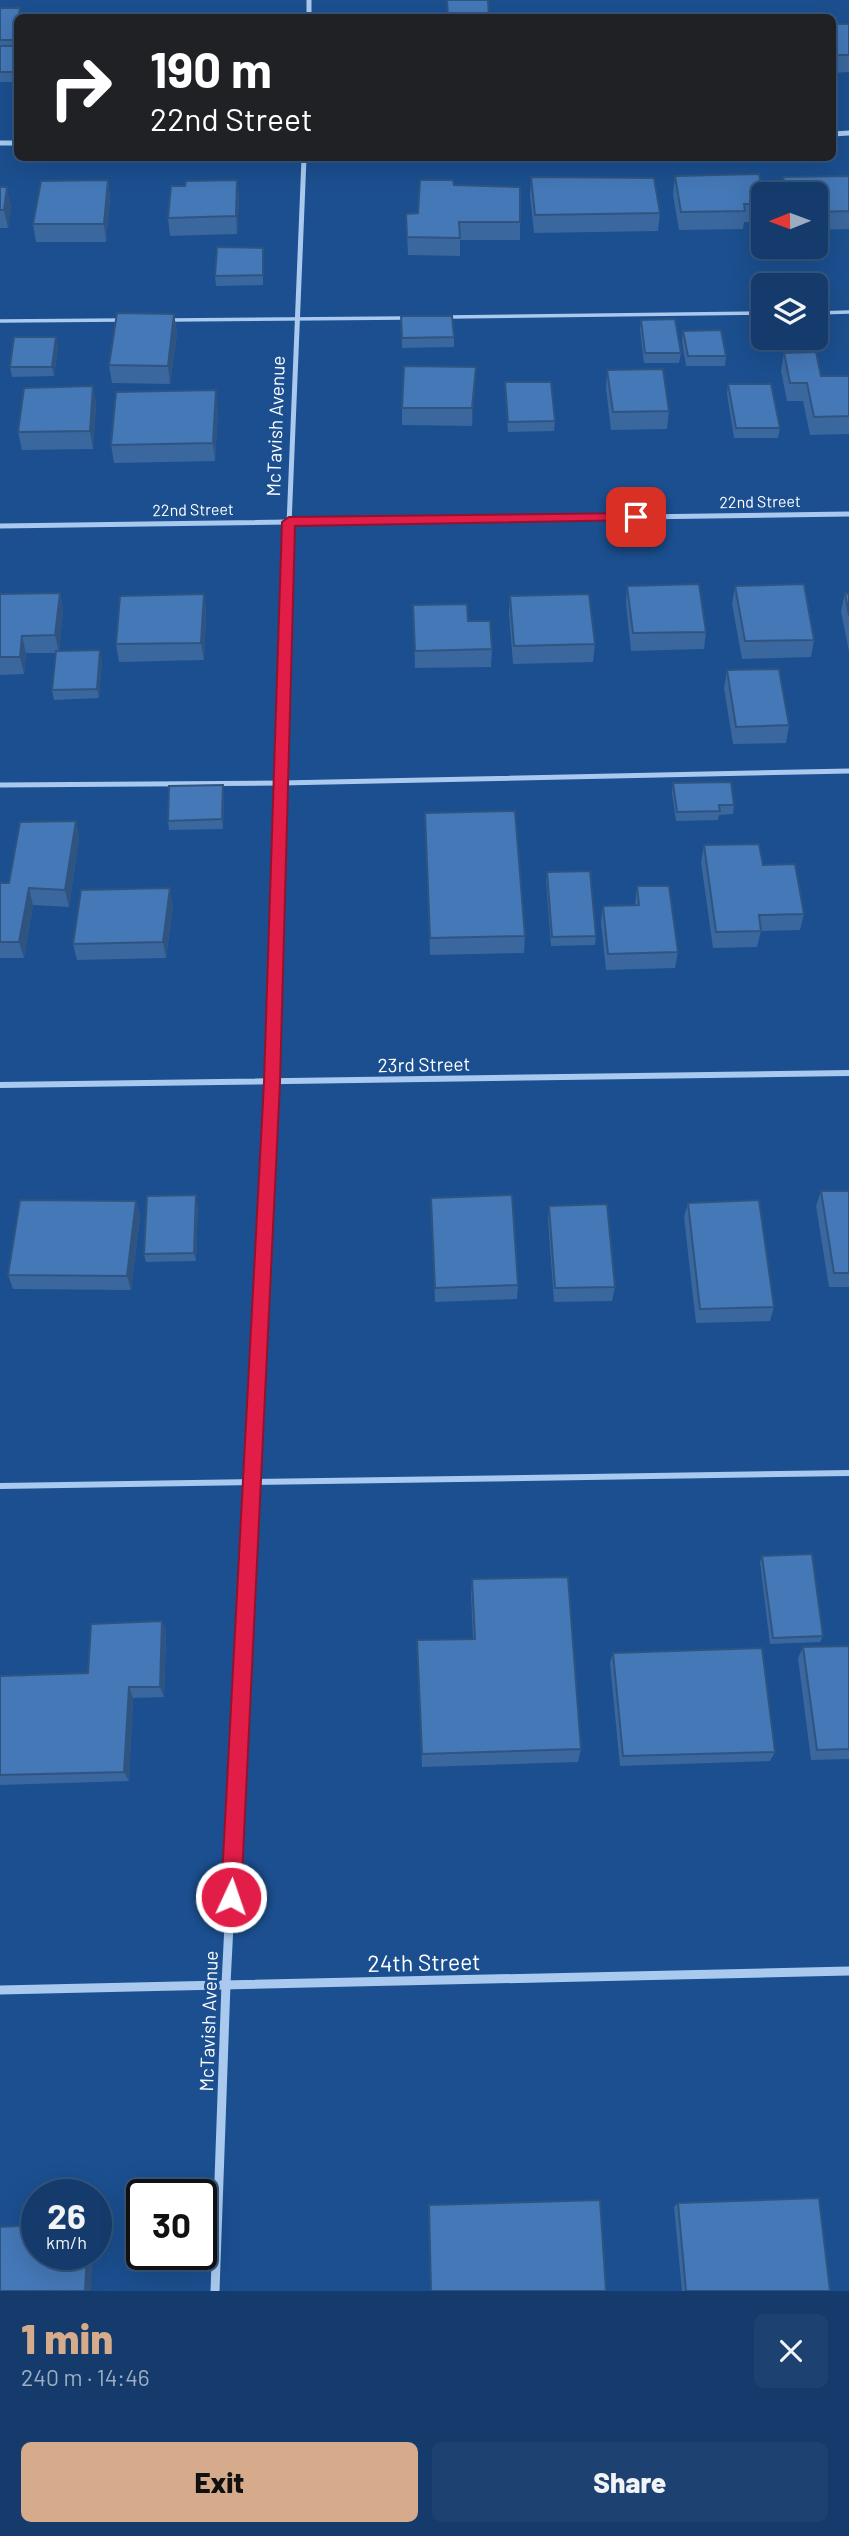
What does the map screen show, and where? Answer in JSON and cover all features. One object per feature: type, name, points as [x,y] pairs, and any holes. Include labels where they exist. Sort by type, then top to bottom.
[{"type":"street","name":"McTavish Avenue","points":[[215,2291],[226,1984],[272,1082],[289,522],[304,161]]},
{"type":"street","name":"22nd Street","points":[[0,526],[849,514]]},
{"type":"street","name":"23rd Street","points":[[0,1085],[849,1073]]},
{"type":"street","name":"24th Street","points":[[0,1990],[849,1971]]},
{"type":"lane","points":[[828,313],[849,312]]},
{"type":"lane","points":[[448,317],[751,313]]},
{"type":"lane","points":[[162,320],[407,318]]},
{"type":"lane","points":[[0,321],[135,320]]},
{"type":"lane","points":[[0,785],[281,783],[849,771]]},
{"type":"lane","points":[[0,1486],[849,1473]]},
{"type":"building","points":[[447,0],[488,0],[489,14],[448,14]]},
{"type":"building","points":[[0,8],[20,8],[19,14],[14,14],[14,40],[0,40]]},
{"type":"building","points":[[836,24],[849,24],[849,55],[836,55]]},
{"type":"building","points":[[0,46],[14,46],[14,72],[0,72]]},
{"type":"building","points":[[759,174],[761,182],[751,182],[751,204],[744,204],[745,211],[681,212],[675,176]]},
{"type":"building","points":[[849,176],[849,211],[828,212],[828,182],[784,182],[783,177]]},
{"type":"building","points":[[531,177],[654,178],[660,213],[535,215]]},
{"type":"building","points":[[108,180],[104,224],[33,224],[41,181]]},
{"type":"building","points":[[237,180],[236,216],[168,218],[171,186],[185,186],[186,181]]},
{"type":"building","points":[[420,180],[453,180],[454,185],[520,187],[520,222],[459,222],[460,238],[407,237],[406,214],[418,213]]},
{"type":"building","points":[[0,187],[7,187],[4,210],[0,210]]},
{"type":"building","points":[[217,247],[263,248],[263,275],[215,276]]},
{"type":"building","points":[[117,313],[174,314],[168,366],[109,365]]},
{"type":"building","points":[[401,316],[452,316],[454,337],[402,338]]},
{"type":"building","points":[[675,319],[681,353],[645,353],[641,320]]},
{"type":"building","points":[[721,330],[726,356],[688,356],[683,331]]},
{"type":"building","points":[[14,337],[56,337],[52,367],[10,367]]},
{"type":"building","points":[[816,352],[821,376],[849,376],[849,416],[814,417],[807,383],[790,383],[784,353]]},
{"type":"building","points":[[404,366],[476,367],[472,408],[402,408]]},
{"type":"building","points":[[663,369],[669,411],[613,412],[607,370]]},
{"type":"building","points":[[505,382],[551,382],[555,421],[508,422]]},
{"type":"building","points":[[728,384],[771,384],[780,428],[736,428]]},
{"type":"building","points":[[93,386],[90,431],[18,432],[24,388]]},
{"type":"building","points":[[216,390],[213,443],[111,445],[116,392]]},
{"type":"building","points":[[699,584],[706,632],[633,633],[627,586]]},
{"type":"building","points":[[804,584],[814,640],[745,641],[735,586]]},
{"type":"building","points":[[60,593],[55,635],[22,636],[20,657],[0,657],[0,594]]},
{"type":"building","points":[[845,593],[849,594],[849,615]]},
{"type":"building","points":[[204,594],[201,643],[116,644],[120,596]]},
{"type":"building","points":[[589,594],[595,644],[514,646],[510,596]]},
{"type":"building","points":[[467,604],[468,621],[490,621],[492,649],[415,651],[413,605]]},
{"type":"building","points":[[100,650],[97,689],[52,690],[56,651]]},
{"type":"building","points":[[779,669],[789,725],[736,727],[727,670]]},
{"type":"building","points":[[731,782],[734,805],[719,805],[720,811],[677,812],[673,783]]},
{"type":"building","points":[[223,785],[222,819],[168,821],[169,786]]},
{"type":"building","points":[[515,811],[525,936],[430,938],[425,813]]},
{"type":"building","points":[[76,821],[65,890],[29,888],[19,942],[0,942],[0,883],[9,883],[20,822]]},
{"type":"building","points":[[759,844],[763,865],[795,864],[804,914],[759,915],[761,931],[716,932],[704,845]]},
{"type":"building","points":[[590,871],[596,936],[552,937],[547,872]]},
{"type":"building","points":[[637,886],[669,886],[678,952],[608,954],[603,906],[639,905]]},
{"type":"building","points":[[170,888],[163,942],[73,944],[81,890]]},
{"type":"building","points":[[821,1191],[849,1191],[849,1273],[834,1273]]},
{"type":"building","points":[[196,1195],[194,1253],[144,1254],[147,1196]]},
{"type":"building","points":[[512,1195],[518,1285],[435,1288],[431,1198]]},
{"type":"building","points":[[20,1200],[136,1201],[127,1276],[8,1275]]},
{"type":"building","points":[[759,1200],[774,1307],[700,1309],[688,1203]]},
{"type":"building","points":[[607,1204],[615,1287],[555,1288],[549,1206]]},
{"type":"building","points":[[812,1554],[823,1636],[773,1638],[762,1556]]},
{"type":"building","points":[[568,1577],[581,1749],[422,1754],[417,1640],[475,1639],[472,1579]]},
{"type":"building","points":[[162,1621],[160,1687],[129,1687],[124,1772],[0,1775],[0,1676],[88,1673],[91,1624]]},
{"type":"building","points":[[849,1646],[849,1749],[817,1750],[803,1647]]},
{"type":"building","points":[[762,1648],[775,1752],[623,1756],[613,1653]]},
{"type":"building","points":[[819,2198],[830,2291],[686,2291],[678,2203]]},
{"type":"building","points":[[600,2200],[606,2291],[431,2291],[429,2205]]},
{"type":"building","points":[[21,2226],[21,2270],[86,2270],[85,2291],[0,2291],[0,2227]]},
{"type":"route","points":[[231,1897],[272,1082],[289,522],[636,517]]}]
